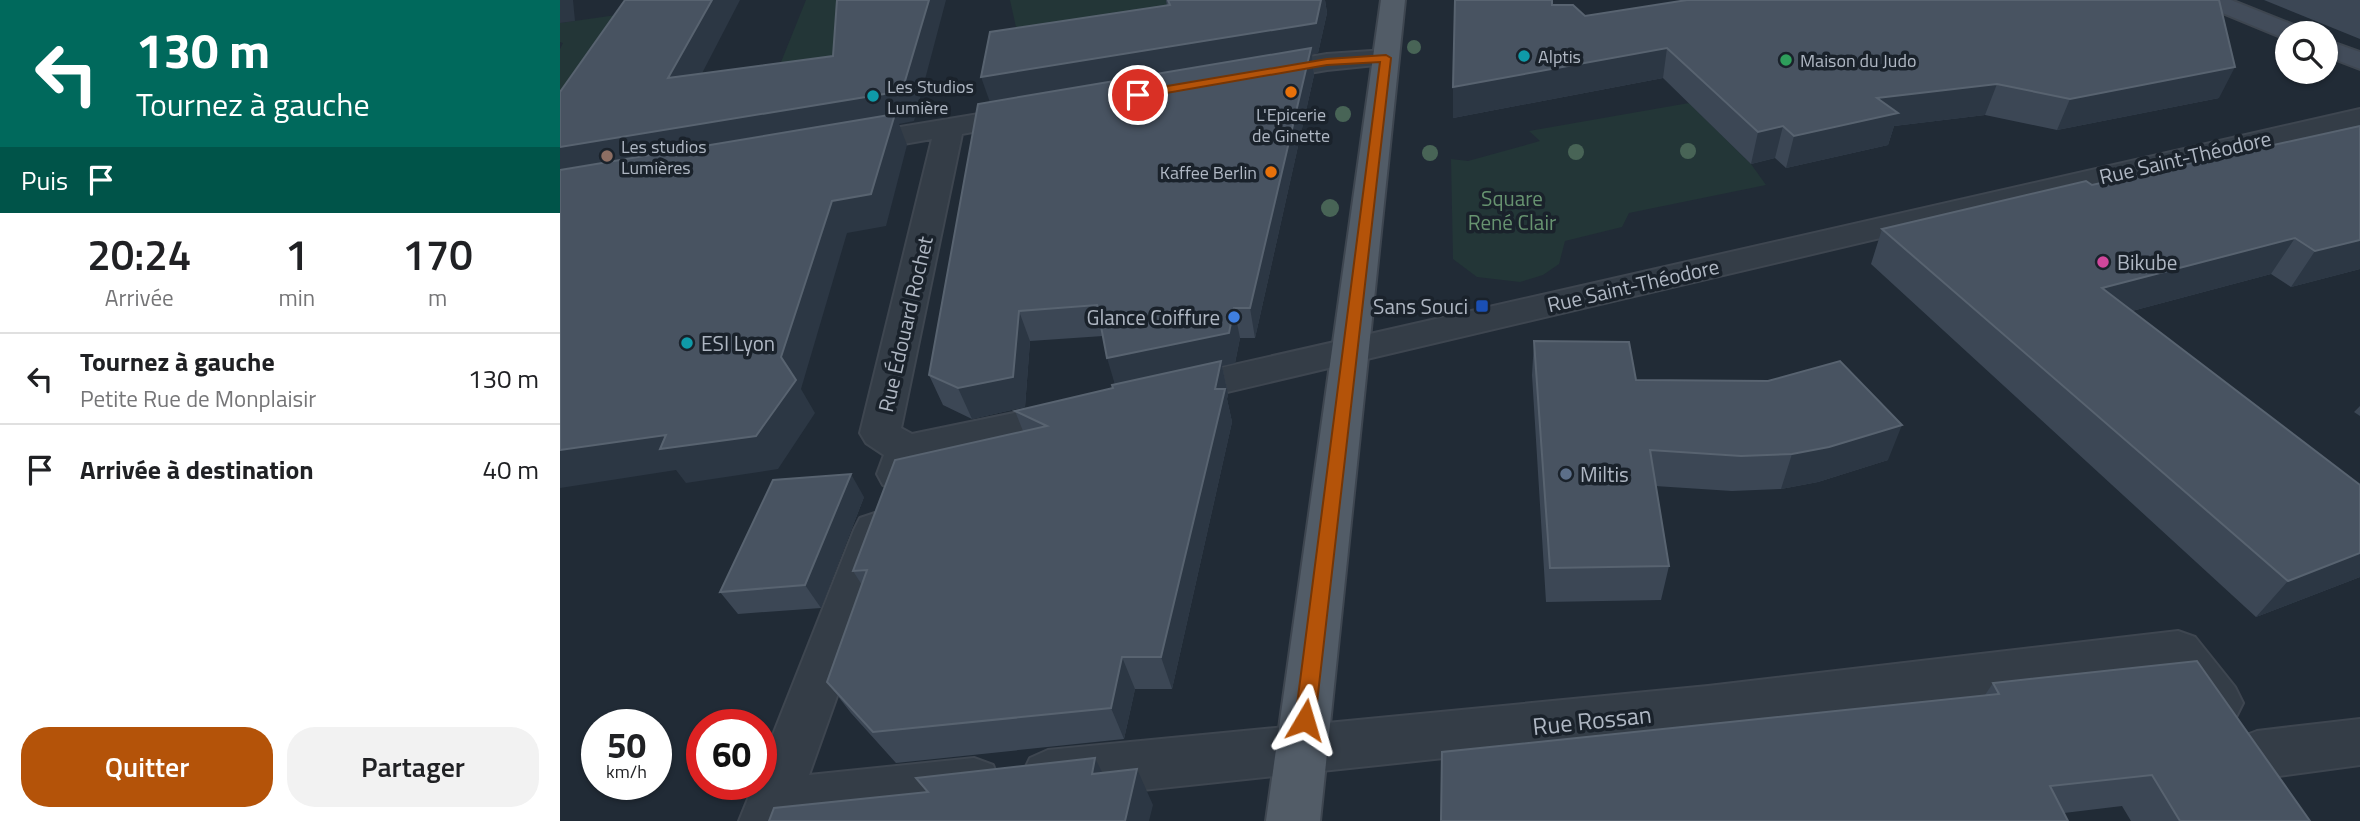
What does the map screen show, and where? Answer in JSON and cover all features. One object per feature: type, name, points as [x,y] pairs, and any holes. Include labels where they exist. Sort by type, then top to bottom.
[{"type":"main road","points":[[1293,821],[1392,0]]},
{"type":"street","points":[[2211,0],[2275,26]]},
{"type":"street","points":[[2338,52],[2360,61]]},
{"type":"street","points":[[1233,78],[1327,62],[1386,58]]},
{"type":"street","points":[[831,147],[1057,109]]},
{"type":"street","name":"Rue Saint-Théodore","points":[[1146,398],[2360,117]]},
{"type":"street","name":"Rue Édouard Rochet","points":[[905,450],[880,433],[949,127]]},
{"type":"street","points":[[768,813],[905,450],[1105,407]]},
{"type":"street","name":"Rue Rossan","points":[[768,813],[1302,747],[1708,708],[2178,651],[2287,799]]},
{"type":"street","points":[[2257,755],[2360,742]]},
{"type":"green space","points":[[806,0],[919,0],[845,86],[767,97]]},
{"type":"green space","points":[[1010,0],[1166,0],[1173,26],[1023,59]]},
{"type":"green space","points":[[638,12],[560,174],[560,49],[563,43],[560,42],[560,23]]},
{"type":"green space","name":"Square René Clair","points":[[1689,103],[1751,164],[1766,185],[1629,213],[1622,227],[1565,241],[1559,264],[1543,275],[1520,282],[1477,277],[1453,259],[1451,159],[1468,161],[1540,141],[1529,131]]},
{"type":"building","points":[[625,0],[712,0],[668,78],[833,56],[837,0],[929,0],[902,91],[560,147],[560,92]]},
{"type":"building","points":[[1168,0],[1321,0],[1316,23],[981,77],[990,32],[1170,5]]},
{"type":"building","points":[[1455,0],[1552,0],[1552,5],[1573,5],[1585,16],[1687,0],[2219,0],[2235,67],[2070,99],[1997,84],[1877,98],[1898,113],[1794,136],[1783,126],[1758,132],[1667,48],[1453,87]]},
{"type":"building","points":[[1311,48],[1250,308],[1234,308],[1229,333],[1107,358],[1097,305],[1019,311],[1013,377],[958,388],[929,375],[978,104]]},
{"type":"building","points":[[895,114],[871,194],[832,201],[781,357],[796,380],[756,436],[660,449],[666,435],[560,450],[560,170]]},
{"type":"building","points":[[2360,126],[2360,240],[2315,251],[2295,238],[2102,288],[2360,485],[2360,553],[2288,581],[1882,229],[2086,181],[2092,185]]},
{"type":"building","points":[[1534,341],[1629,342],[1636,380],[1768,381],[1840,361],[1902,425],[1829,447],[1792,454],[1741,456],[1650,450],[1669,566],[1550,568]]},
{"type":"building","points":[[1221,361],[1215,389],[1225,389],[1161,657],[1122,657],[1111,708],[873,732],[827,682],[867,570],[853,571],[895,460],[1047,426],[1015,411],[1113,388],[1112,385]]},
{"type":"building","points":[[851,474],[805,585],[720,592],[773,480]]},
{"type":"building","points":[[2197,661],[2310,821],[2180,821],[2152,775],[2050,786],[2068,821],[1441,821],[1442,752],[1999,694],[1993,683]]},
{"type":"building","points":[[1095,758],[1092,774],[1137,769],[1125,821],[769,821],[774,808],[928,792],[916,778]]},
{"type":"place","name":"Alptis","points":[[1524,56]]},
{"type":"place","name":"Maison du Judo","points":[[1786,60]]},
{"type":"place","name":"L'Epicerie de Ginette","points":[[1291,92]]},
{"type":"place","name":"Les Studios Lumière","points":[[873,96]]},
{"type":"place","name":"Les studios Lumières","points":[[607,156]]},
{"type":"place","name":"Kaffee Berlin","points":[[1271,172]]},
{"type":"place","name":"Bikube","points":[[2103,262]]},
{"type":"place","name":"Sans Souci","points":[[1482,306]]},
{"type":"place","name":"Glance Coiffure","points":[[1234,317]]},
{"type":"place","name":"ESI Lyon","points":[[687,343]]},
{"type":"place","name":"Miltis","points":[[1566,474]]},
{"type":"route","points":[[1138,95],[1327,62],[1386,58],[1305,720]]}]
